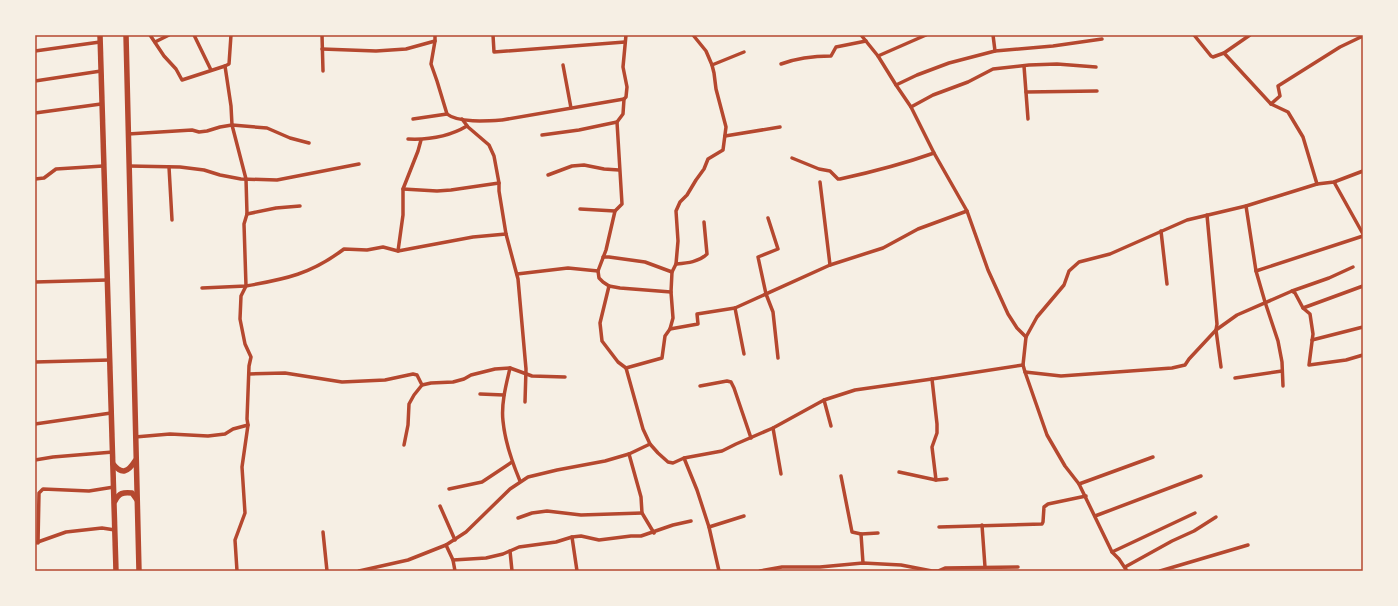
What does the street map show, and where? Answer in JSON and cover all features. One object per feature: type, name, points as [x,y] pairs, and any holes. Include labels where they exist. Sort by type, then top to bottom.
[{"type":"main road","points":[[100,35],[116,571]]},
{"type":"main road","points":[[126,35],[139,571]]},
{"type":"main road","points":[[113,464],[118,470],[124,471],[130,469],[136,460]]},
{"type":"main road","points":[[114,501],[124,492],[132,493],[137,500]]},
{"type":"street","points":[[150,35],[182,80],[229,64],[231,35]]},
{"type":"street","points":[[155,42],[169,35]]},
{"type":"street","points":[[194,35],[211,70]]},
{"type":"street","points":[[322,35],[323,71]]},
{"type":"street","points":[[435,35],[431,64],[447,114]]},
{"type":"street","points":[[493,35],[494,52],[626,42]]},
{"type":"street","points":[[626,35],[623,66],[627,87],[626,97],[624,99],[623,114],[617,122],[622,204],[616,211],[598,271],[598,278],[609,286],[671,292]]},
{"type":"street","points":[[626,368],[662,358],[665,336],[670,329],[673,318],[671,292],[672,272],[676,264],[678,241],[676,211],[680,202],[687,195],[704,169],[708,159],[723,150],[726,127],[716,89],[712,65],[706,51],[693,35]]},
{"type":"street","points":[[861,35],[878,56],[911,107],[934,153],[967,212],[988,270],[1005,307],[1017,328],[1026,337]]},
{"type":"street","points":[[878,56],[926,35]]},
{"type":"street","points":[[993,35],[995,51]]},
{"type":"street","points":[[1194,35],[1211,56],[1216,57],[1250,35]]},
{"type":"street","points":[[1271,104],[1280,96],[1278,86],[1340,47],[1363,36]]},
{"type":"street","points":[[896,86],[949,63],[995,51],[1053,46],[1102,39]]},
{"type":"street","points":[[322,49],[376,51],[406,49],[435,41]]},
{"type":"street","points":[[781,64],[791,60],[818,55],[831,56],[836,47],[866,41]]},
{"type":"street","points":[[35,51],[100,42]]},
{"type":"street","points":[[712,65],[744,52]]},
{"type":"street","points":[[1224,53],[1271,104],[1288,112],[1303,137],[1317,184]]},
{"type":"street","points":[[911,107],[933,95],[968,82],[993,69],[1057,64],[1096,67]]},
{"type":"street","points":[[563,65],[571,108]]},
{"type":"street","points":[[224,66],[231,106],[232,125],[246,179],[247,214],[244,224],[246,286],[241,296],[240,319],[245,344],[251,357],[247,419],[248,425],[242,467],[245,513],[236,540],[237,571]]},
{"type":"street","points":[[1024,66],[1028,119]]},
{"type":"street","points":[[35,81],[101,71]]},
{"type":"street","points":[[1026,92],[1097,91]]},
{"type":"street","points":[[412,119],[447,114],[462,119],[486,121],[502,120],[624,99]]},
{"type":"street","points":[[35,113],[101,104]]},
{"type":"street","points":[[462,119],[489,145],[494,156],[506,234],[517,274],[526,374],[525,402]]},
{"type":"street","points":[[542,135],[579,130],[617,122]]},
{"type":"street","points":[[128,134],[192,130],[200,132],[232,125],[267,128],[290,138],[309,143]]},
{"type":"street","points":[[408,139],[421,140],[456,132],[468,126]]},
{"type":"street","points":[[725,136],[780,127]]},
{"type":"street","points":[[398,251],[403,214],[403,189],[421,140]]},
{"type":"street","points":[[792,158],[819,169],[830,171],[840,180],[888,168],[934,153]]},
{"type":"street","points":[[129,166],[204,170],[220,175],[246,179],[277,180],[359,164]]},
{"type":"street","points":[[35,179],[44,178],[56,169],[103,166]]},
{"type":"street","points":[[548,175],[572,166],[593,166],[604,169],[619,170]]},
{"type":"street","points":[[169,167],[172,220]]},
{"type":"street","points":[[1216,517],[1194,531],[1172,541],[1126,569],[1112,552],[1086,496],[1079,484],[1064,466],[1047,435],[1023,365],[1026,337],[1037,317],[1064,285],[1069,271],[1080,262],[1110,254],[1161,230],[1187,220],[1246,206],[1317,184],[1334,182],[1363,171]]},
{"type":"street","points":[[820,182],[830,264]]},
{"type":"street","points":[[1256,271],[1363,235],[1334,182]]},
{"type":"street","points":[[403,189],[437,191],[499,183]]},
{"type":"street","points":[[247,214],[276,208],[300,206]]},
{"type":"street","points":[[1246,206],[1256,271],[1278,342],[1283,386]]},
{"type":"street","points":[[580,209],[616,211]]},
{"type":"street","points":[[670,329],[698,324],[697,314],[735,308],[830,264],[883,248],[918,229],[967,212]]},
{"type":"street","points":[[1207,215],[1216,330],[1222,367]]},
{"type":"street","points":[[768,218],[778,249],[758,257],[766,294],[773,312],[778,358]]},
{"type":"street","points":[[676,264],[695,261],[707,254],[704,222]]},
{"type":"street","points":[[1161,230],[1167,284]]},
{"type":"street","points":[[202,288],[246,286],[288,278],[305,273],[331,258],[344,248],[357,251],[384,247],[398,251],[473,237],[506,234]]},
{"type":"street","points":[[603,257],[645,262],[672,272]]},
{"type":"street","points":[[517,274],[568,268],[598,271]]},
{"type":"street","points":[[1025,372],[1061,376],[1172,368],[1185,365],[1216,330],[1237,314],[1353,268]]},
{"type":"street","points":[[35,282],[107,280]]},
{"type":"street","points":[[609,286],[600,323],[602,341],[618,362],[626,368],[643,429],[650,444],[668,462],[673,464],[684,458],[722,451],[761,432],[773,428],[824,400],[855,390],[1023,365]]},
{"type":"street","points":[[1303,308],[1363,286]]},
{"type":"street","points":[[1292,291],[1295,293],[1303,308],[1310,314],[1313,334],[1308,365],[1346,360],[1363,355]]},
{"type":"street","points":[[735,308],[744,354]]},
{"type":"street","points":[[1312,340],[1363,327]]},
{"type":"street","points":[[35,362],[110,360]]},
{"type":"street","points":[[510,368],[504,395],[503,420],[512,462],[520,481]]},
{"type":"street","points":[[404,445],[408,425],[409,404],[422,385],[454,382],[464,379],[471,374],[510,368],[532,376],[564,378]]},
{"type":"street","points":[[1235,378],[1282,371]]},
{"type":"street","points":[[249,374],[285,373],[342,382],[385,380],[413,374],[417,375],[422,385]]},
{"type":"street","points":[[932,379],[937,424],[932,447],[936,480]]},
{"type":"street","points":[[700,386],[727,381],[731,382],[751,438]]},
{"type":"street","points":[[480,394],[504,395]]},
{"type":"street","points":[[824,400],[831,426]]},
{"type":"street","points":[[35,424],[111,413]]},
{"type":"street","points":[[135,437],[170,434],[208,436],[225,434],[233,429],[248,425]]},
{"type":"street","points":[[773,428],[781,474]]},
{"type":"street","points":[[359,571],[408,560],[455,540],[466,532],[510,489],[528,477],[605,461],[629,454],[650,444]]},
{"type":"street","points":[[35,460],[113,452]]},
{"type":"street","points":[[629,454],[641,497],[642,513],[654,533]]},
{"type":"street","points":[[1079,484],[1153,457]]},
{"type":"street","points":[[684,458],[697,490],[709,527],[719,571]]},
{"type":"street","points":[[449,489],[482,482],[512,462]]},
{"type":"street","points":[[899,472],[936,480],[947,479]]},
{"type":"street","points":[[841,476],[852,532],[861,534],[878,533]]},
{"type":"street","points":[[1095,516],[1201,476]]},
{"type":"street","points":[[114,486],[89,491],[43,489],[39,493],[37,543],[66,532],[102,528],[115,530]]},
{"type":"street","points":[[939,527],[1042,524],[1044,522],[1044,507],[1048,504],[1086,496]]},
{"type":"street","points":[[440,506],[455,540]]},
{"type":"street","points":[[518,518],[532,513],[547,511],[581,515],[642,513]]},
{"type":"street","points":[[1112,552],[1195,513]]},
{"type":"street","points":[[709,527],[744,516]]},
{"type":"street","points":[[453,560],[486,558],[503,554],[519,547],[556,542],[572,537],[581,536],[599,540],[641,536],[654,533],[673,525],[691,521]]},
{"type":"street","points":[[982,525],[985,567]]},
{"type":"street","points":[[323,532],[327,571]]},
{"type":"street","points":[[861,534],[864,563]]},
{"type":"street","points":[[572,537],[577,571]]},
{"type":"street","points":[[446,545],[453,560],[455,571]]},
{"type":"street","points":[[1160,571],[1248,545]]},
{"type":"street","points":[[510,551],[512,571]]},
{"type":"street","points":[[760,571],[782,567],[820,567],[864,563],[901,565],[938,571],[945,568],[1018,567]]}]
